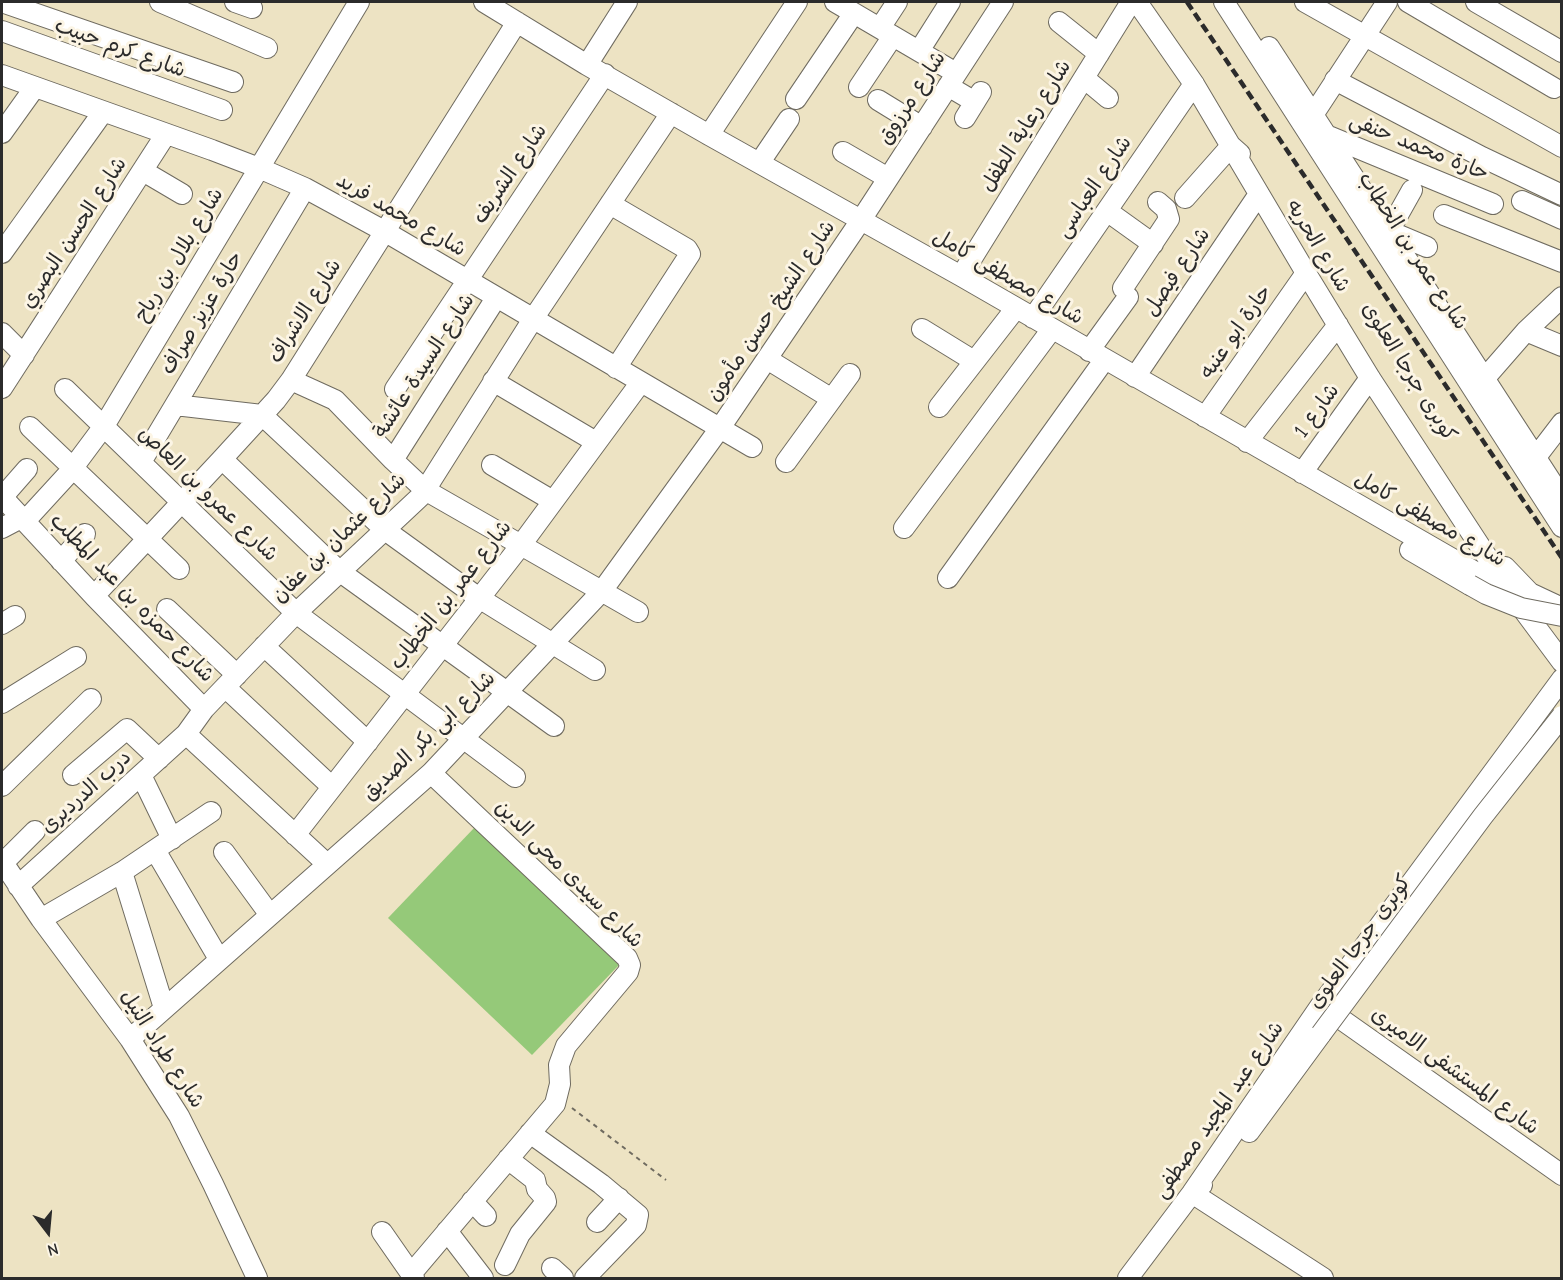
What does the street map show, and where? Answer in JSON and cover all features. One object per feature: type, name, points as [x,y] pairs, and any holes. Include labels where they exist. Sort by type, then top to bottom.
[{"type":"street","name":"شارع كرم حبيب","points":[[2,2],[229,81],[218,108],[2,31]]},
{"type":"street","points":[[160,2],[186,7],[267,48]]},
{"type":"street","name":"شارع بلال بن رباح","points":[[2,528],[23,519],[73,468],[104,426],[360,2]]},
{"type":"street","name":"شارع مصطفى كامل","points":[[484,2],[587,65],[961,276],[1510,592]]},
{"type":"street","points":[[587,65],[627,2]]},
{"type":"street","points":[[835,2],[860,10],[886,32],[919,51],[952,80],[973,104]]},
{"type":"street","points":[[859,87],[886,32],[897,2]]},
{"type":"street","points":[[919,51],[950,2]]},
{"type":"street","name":"شارع مرزوق","points":[[861,220],[1003,2]]},
{"type":"street","name":"شارع رعاية الطفل","points":[[961,276],[1131,2]]},
{"type":"street","name":"شارع الحريه","points":[[1137,2],[1194,84],[1370,378],[1510,592],[1562,662]]},
{"type":"street","name":"شارع عمر بن الخطاب","points":[[1224,2],[1562,527]]},
{"type":"street","name":"شارع عمر بن الخطاب","points":[[1240,2],[1562,498]]},
{"type":"street","points":[[1305,2],[1562,147]]},
{"type":"street","points":[[1313,115],[1387,2]]},
{"type":"street","points":[[1408,2],[1554,88]]},
{"type":"street","points":[[1476,2],[1562,52]]},
{"type":"street","points":[[709,135],[790,4]]},
{"type":"street","points":[[796,99],[860,10]]},
{"type":"street","name":"شارع الاشراف","points":[[94,596],[222,459],[291,380],[518,22]]},
{"type":"street","points":[[1059,22],[1099,54]]},
{"type":"street","name":"شارع الشريف","points":[[395,389],[605,74]]},
{"type":"street","name":"شارع محمد فريد","points":[[2,75],[259,168],[305,188],[384,231],[752,447]]},
{"type":"street","points":[[1084,78],[1108,99]]},
{"type":"street","points":[[1335,80],[1453,142],[1562,195]]},
{"type":"street","name":"شارع العباسى","points":[[1033,318],[1064,288],[1107,211],[1194,84]]},
{"type":"street","points":[[2,133],[35,87]]},
{"type":"street","points":[[878,100],[922,127]]},
{"type":"street","points":[[2,253],[103,112]]},
{"type":"street","name":"شارع عثمان بن عفان","points":[[186,734],[204,709],[296,613],[425,490],[533,319],[671,113]]},
{"type":"street","points":[[760,162],[789,119]]},
{"type":"street","name":"شارع الحسن البصري","points":[[2,388],[166,134]]},
{"type":"street","name":"حارة محمد حنفى","points":[[1326,135],[1493,204]]},
{"type":"street","points":[[1185,198],[1231,146]]},
{"type":"street","name":"كوبرى جرجا العلوى","points":[[1231,146],[1253,170],[1503,564],[1530,593],[1562,608]]},
{"type":"street","points":[[843,152],[888,178]]},
{"type":"street","points":[[143,171],[182,194]]},
{"type":"street","name":"حارة عزيز صراف","points":[[141,462],[305,188]]},
{"type":"street","points":[[1412,190],[1389,231],[1427,247]]},
{"type":"street","name":"شارع فيصل","points":[[1135,377],[1259,194]]},
{"type":"street","points":[[1522,201],[1562,219]]},
{"type":"street","points":[[948,578],[1097,355],[1125,292],[1169,219],[1166,209],[1158,202]]},
{"type":"street","points":[[610,204],[687,249],[690,254],[616,368]]},
{"type":"street","points":[[1107,211],[1153,244]]},
{"type":"street","points":[[1444,215],[1562,262]]},
{"type":"street","name":"شارع الشيخ حسن مأمون","points":[[720,428],[861,220]]},
{"type":"street","name":"حارة ابو عنبه","points":[[1205,417],[1306,273]]},
{"type":"street","points":[[1485,378],[1526,331],[1562,297]]},
{"type":"street","name":"شارع السيدة عائشة","points":[[393,460],[496,298]]},
{"type":"street","points":[[939,407],[1016,308]]},
{"type":"street","points":[[1247,441],[1338,325]]},
{"type":"street","points":[[922,329],[974,361]]},
{"type":"street","points":[[904,528],[1052,329]]},
{"type":"street","points":[[1526,331],[1562,346]]},
{"type":"street","points":[[2,333],[24,355]]},
{"type":"street","points":[[1097,355],[1117,378],[1470,585],[1503,602],[1562,616]]},
{"type":"street","points":[[767,359],[832,399]]},
{"type":"street","points":[[786,462],[850,374]]},
{"type":"street","name":"شارع 1","points":[[1302,473],[1370,378]]},
{"type":"street","points":[[291,380],[335,400],[425,490],[638,612]]},
{"type":"street","points":[[493,381],[596,442]]},
{"type":"street","name":"شارع عمر بن الخطاب","points":[[296,834],[521,544],[641,382]]},
{"type":"street","name":"شارع عمرو بن العاص","points":[[65,389],[296,613],[515,777]]},
{"type":"street","points":[[175,405],[262,415],[385,530],[479,598],[595,670]]},
{"type":"street","points":[[1536,457],[1562,423]]},
{"type":"street","points":[[30,427],[179,569]]},
{"type":"street","name":"شارع ابى بكر الصديق","points":[[130,1038],[431,773],[602,591],[720,428]]},
{"type":"street","points":[[222,459],[339,571],[554,726]]},
{"type":"street","points":[[492,465],[553,501]]},
{"type":"street","name":"شارع حمزه بن عبد المطلب","points":[[27,469],[4,495],[6,501],[204,709]]},
{"type":"street","points":[[61,561],[85,534]]},
{"type":"street","points":[[167,609],[231,681],[332,787]]},
{"type":"street","points":[[264,646],[368,742]]},
{"type":"street","points":[[2,704],[76,657]]},
{"type":"street","name":"شارع عبد المجيد مصطفى","points":[[1128,1278],[1192,1193],[1321,1005],[1562,679]]},
{"type":"street","points":[[2,786],[91,699]]},
{"type":"street","name":"كوبرى جرجا العلوى","points":[[1192,1193],[1225,1165],[1483,816],[1562,716]]},
{"type":"street","points":[[73,775],[128,729],[159,759]]},
{"type":"street","points":[[186,734],[327,864]]},
{"type":"street","name":"درب الدرديرى","points":[[18,886],[186,734]]},
{"type":"street","name":"شارع سيدى محى الدين","points":[[431,773],[629,961],[628,972],[566,1046],[559,1065],[558,1097]]},
{"type":"street","points":[[141,775],[172,839]]},
{"type":"street","points":[[41,919],[122,872],[211,812]]},
{"type":"street","points":[[2,862],[35,831]]},
{"type":"street","points":[[155,850],[219,959]]},
{"type":"street","points":[[224,852],[270,915]]},
{"type":"street","name":"شارع طراد النيل","points":[[2,862],[41,919],[130,1038],[188,1133],[256,1278]]},
{"type":"street","points":[[122,872],[164,1008]]},
{"type":"street","name":"شارع المستشفى الاميرى","points":[[1321,1005],[1562,1175]]},
{"type":"street","points":[[382,1232],[413,1276],[447,1231],[555,1104],[558,1097]]},
{"type":"street","points":[[530,1133],[619,1198],[638,1215],[636,1225],[585,1278]]},
{"type":"street","points":[[505,1265],[520,1234],[546,1202],[537,1189],[537,1181],[508,1159]]},
{"type":"street","points":[[1192,1193],[1323,1278]]},
{"type":"street","points":[[597,1222],[619,1198]]},
{"type":"street","points":[[472,1201],[486,1216]]},
{"type":"street","points":[[447,1231],[483,1278]]},
{"type":"path","points":[[558,1097],[666,1180]]},
{"type":"green space","points":[[475,827],[619,965],[532,1055],[388,918]]},
{"type":"railway","points":[[1187,2],[1562,558]]}]
